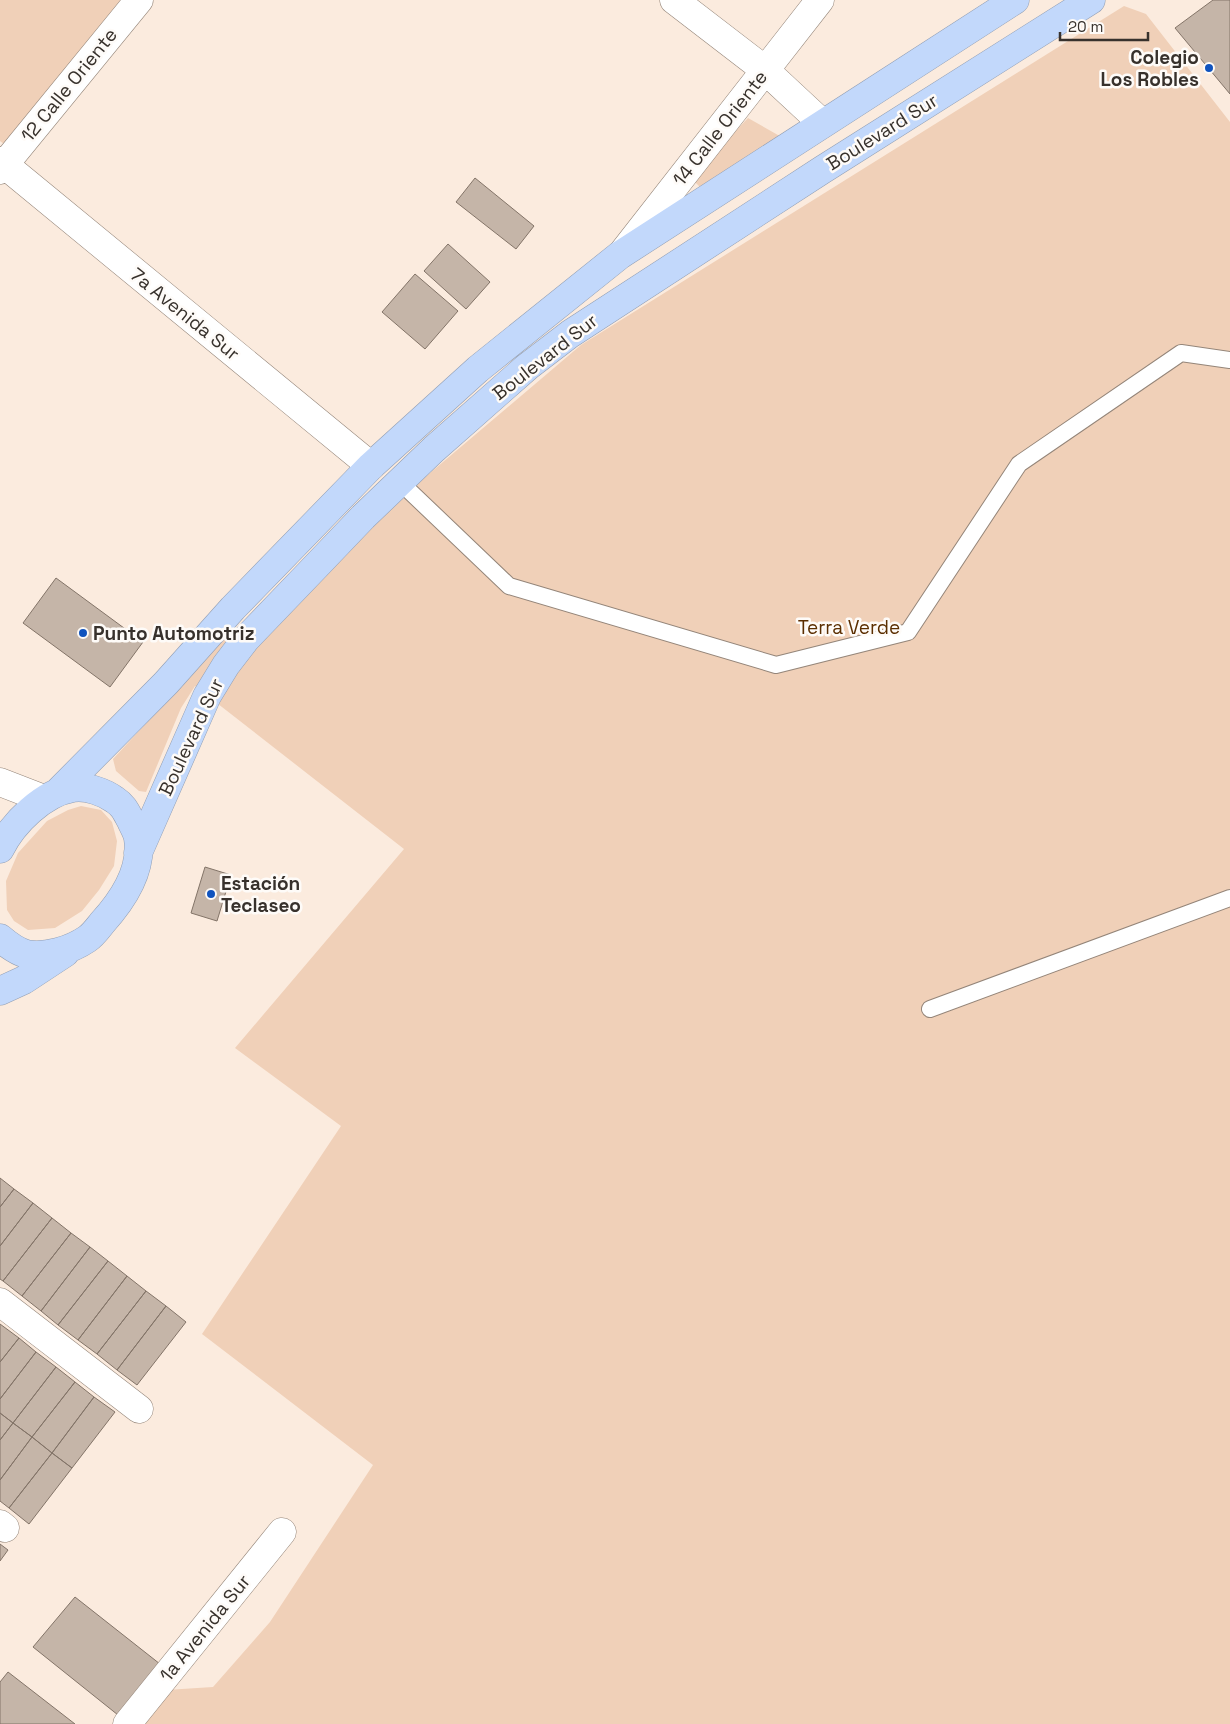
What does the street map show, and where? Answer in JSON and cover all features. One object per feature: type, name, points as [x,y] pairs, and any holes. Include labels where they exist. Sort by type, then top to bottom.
[{"type":"highway","name":"Boulevard Sur","points":[[0,849],[5,839],[29,811],[52,795],[166,682],[233,608],[371,466],[478,369],[620,255],[1015,0]]},
{"type":"highway","name":"Boulevard Sur","points":[[138,853],[207,696],[226,666],[246,639],[399,482],[434,449],[527,367],[570,334],[822,170],[1091,0]]},
{"type":"highway","points":[[0,991],[24,980],[89,938],[119,904],[130,884],[138,853],[138,836],[124,806],[109,795],[93,790],[76,788],[52,795]]},
{"type":"highway","points":[[0,938],[8,945],[25,954],[45,954],[74,947]]},
{"type":"street","name":"12 Calle Oriente","points":[[1,165],[139,0]]},
{"type":"street","points":[[674,0],[765,70],[822,124]]},
{"type":"street","name":"14 Calle Oriente","points":[[620,255],[820,0]]},
{"type":"street","name":"7a Avenida Sur","points":[[1,165],[371,466]]},
{"type":"street","points":[[0,782],[52,795]]},
{"type":"street","points":[[0,1302],[139,1408]]},
{"type":"street","name":"1a Avenida Sur","points":[[127,1724],[282,1532]]},
{"type":"lane","points":[[399,482],[509,586],[776,665],[908,632],[1019,464],[1181,352],[1230,360]]},
{"type":"lane","points":[[930,1009],[1230,898]]},
{"type":"green space","points":[[0,0],[122,0],[4,144],[0,141]]},
{"type":"green space","name":"Terra Verde","points":[[1124,6],[1146,14],[1230,122],[1230,1724],[137,1724],[166,1690],[213,1687],[270,1622],[373,1465],[202,1334],[341,1126],[235,1048],[404,849],[195,686],[181,708],[146,792],[139,791],[116,771],[113,759],[229,634],[228,642],[220,651],[581,345]]},
{"type":"green space","points":[[748,118],[785,139],[701,188],[691,178]]},
{"type":"green space","points":[[81,806],[101,810],[112,822],[117,841],[114,866],[99,890],[82,911],[55,928],[28,930],[14,921],[7,910],[6,881],[18,853],[47,821],[68,810]]},
{"type":"building","name":"Colegio Los Robles","points":[[1213,0],[1230,0],[1230,94],[1175,28]]},
{"type":"building","points":[[475,178],[534,226],[516,249],[456,202]]},
{"type":"building","points":[[448,244],[490,282],[466,309],[424,271]]},
{"type":"building","points":[[415,274],[458,311],[425,349],[382,312]]},
{"type":"building","name":"Punto Automotriz","points":[[56,578],[143,642],[110,687],[23,623]]},
{"type":"building","name":"Estación Teclaseo","points":[[205,867],[231,875],[217,921],[191,913]]},
{"type":"building","points":[[0,1178],[14,1189],[0,1207]]},
{"type":"building","points":[[14,1189],[33,1203],[0,1246],[0,1207]]},
{"type":"building","points":[[33,1203],[52,1218],[3,1281],[0,1279],[0,1246]]},
{"type":"building","points":[[52,1218],[71,1233],[22,1296],[3,1281]]},
{"type":"building","points":[[71,1233],[90,1247],[41,1311],[22,1296]]},
{"type":"building","points":[[90,1247],[108,1261],[58,1325],[41,1311]]},
{"type":"building","points":[[108,1261],[127,1276],[78,1340],[58,1325]]},
{"type":"building","points":[[127,1276],[146,1291],[97,1354],[78,1340]]},
{"type":"building","points":[[146,1291],[166,1306],[117,1370],[97,1354]]},
{"type":"building","points":[[166,1306],[186,1322],[137,1385],[117,1370]]},
{"type":"building","points":[[0,1324],[19,1338],[0,1362]]},
{"type":"building","points":[[19,1338],[36,1352],[0,1399],[0,1362]]},
{"type":"building","points":[[36,1352],[56,1367],[13,1423],[0,1413],[0,1399]]},
{"type":"building","points":[[56,1367],[75,1382],[32,1437],[13,1423]]},
{"type":"building","points":[[75,1382],[94,1397],[52,1453],[32,1437]]},
{"type":"building","points":[[94,1397],[115,1412],[72,1468],[52,1453]]},
{"type":"building","points":[[0,1413],[13,1423],[0,1440]]},
{"type":"building","points":[[13,1423],[32,1437],[0,1480],[0,1440]]},
{"type":"building","points":[[32,1437],[52,1453],[9,1508],[0,1501],[0,1480]]},
{"type":"building","points":[[52,1453],[72,1468],[29,1524],[9,1508]]},
{"type":"building","points":[[0,1544],[8,1550],[0,1561]]},
{"type":"building","points":[[75,1597],[160,1664],[118,1715],[33,1647]]},
{"type":"building","points":[[8,1672],[75,1724],[0,1724],[0,1682]]},
{"type":"place","name":"Colegio Los Robles","points":[[1209,68]]},
{"type":"place","name":"Punto Automotriz","points":[[83,633]]},
{"type":"place","name":"Estación Teclaseo","points":[[211,894]]}]
